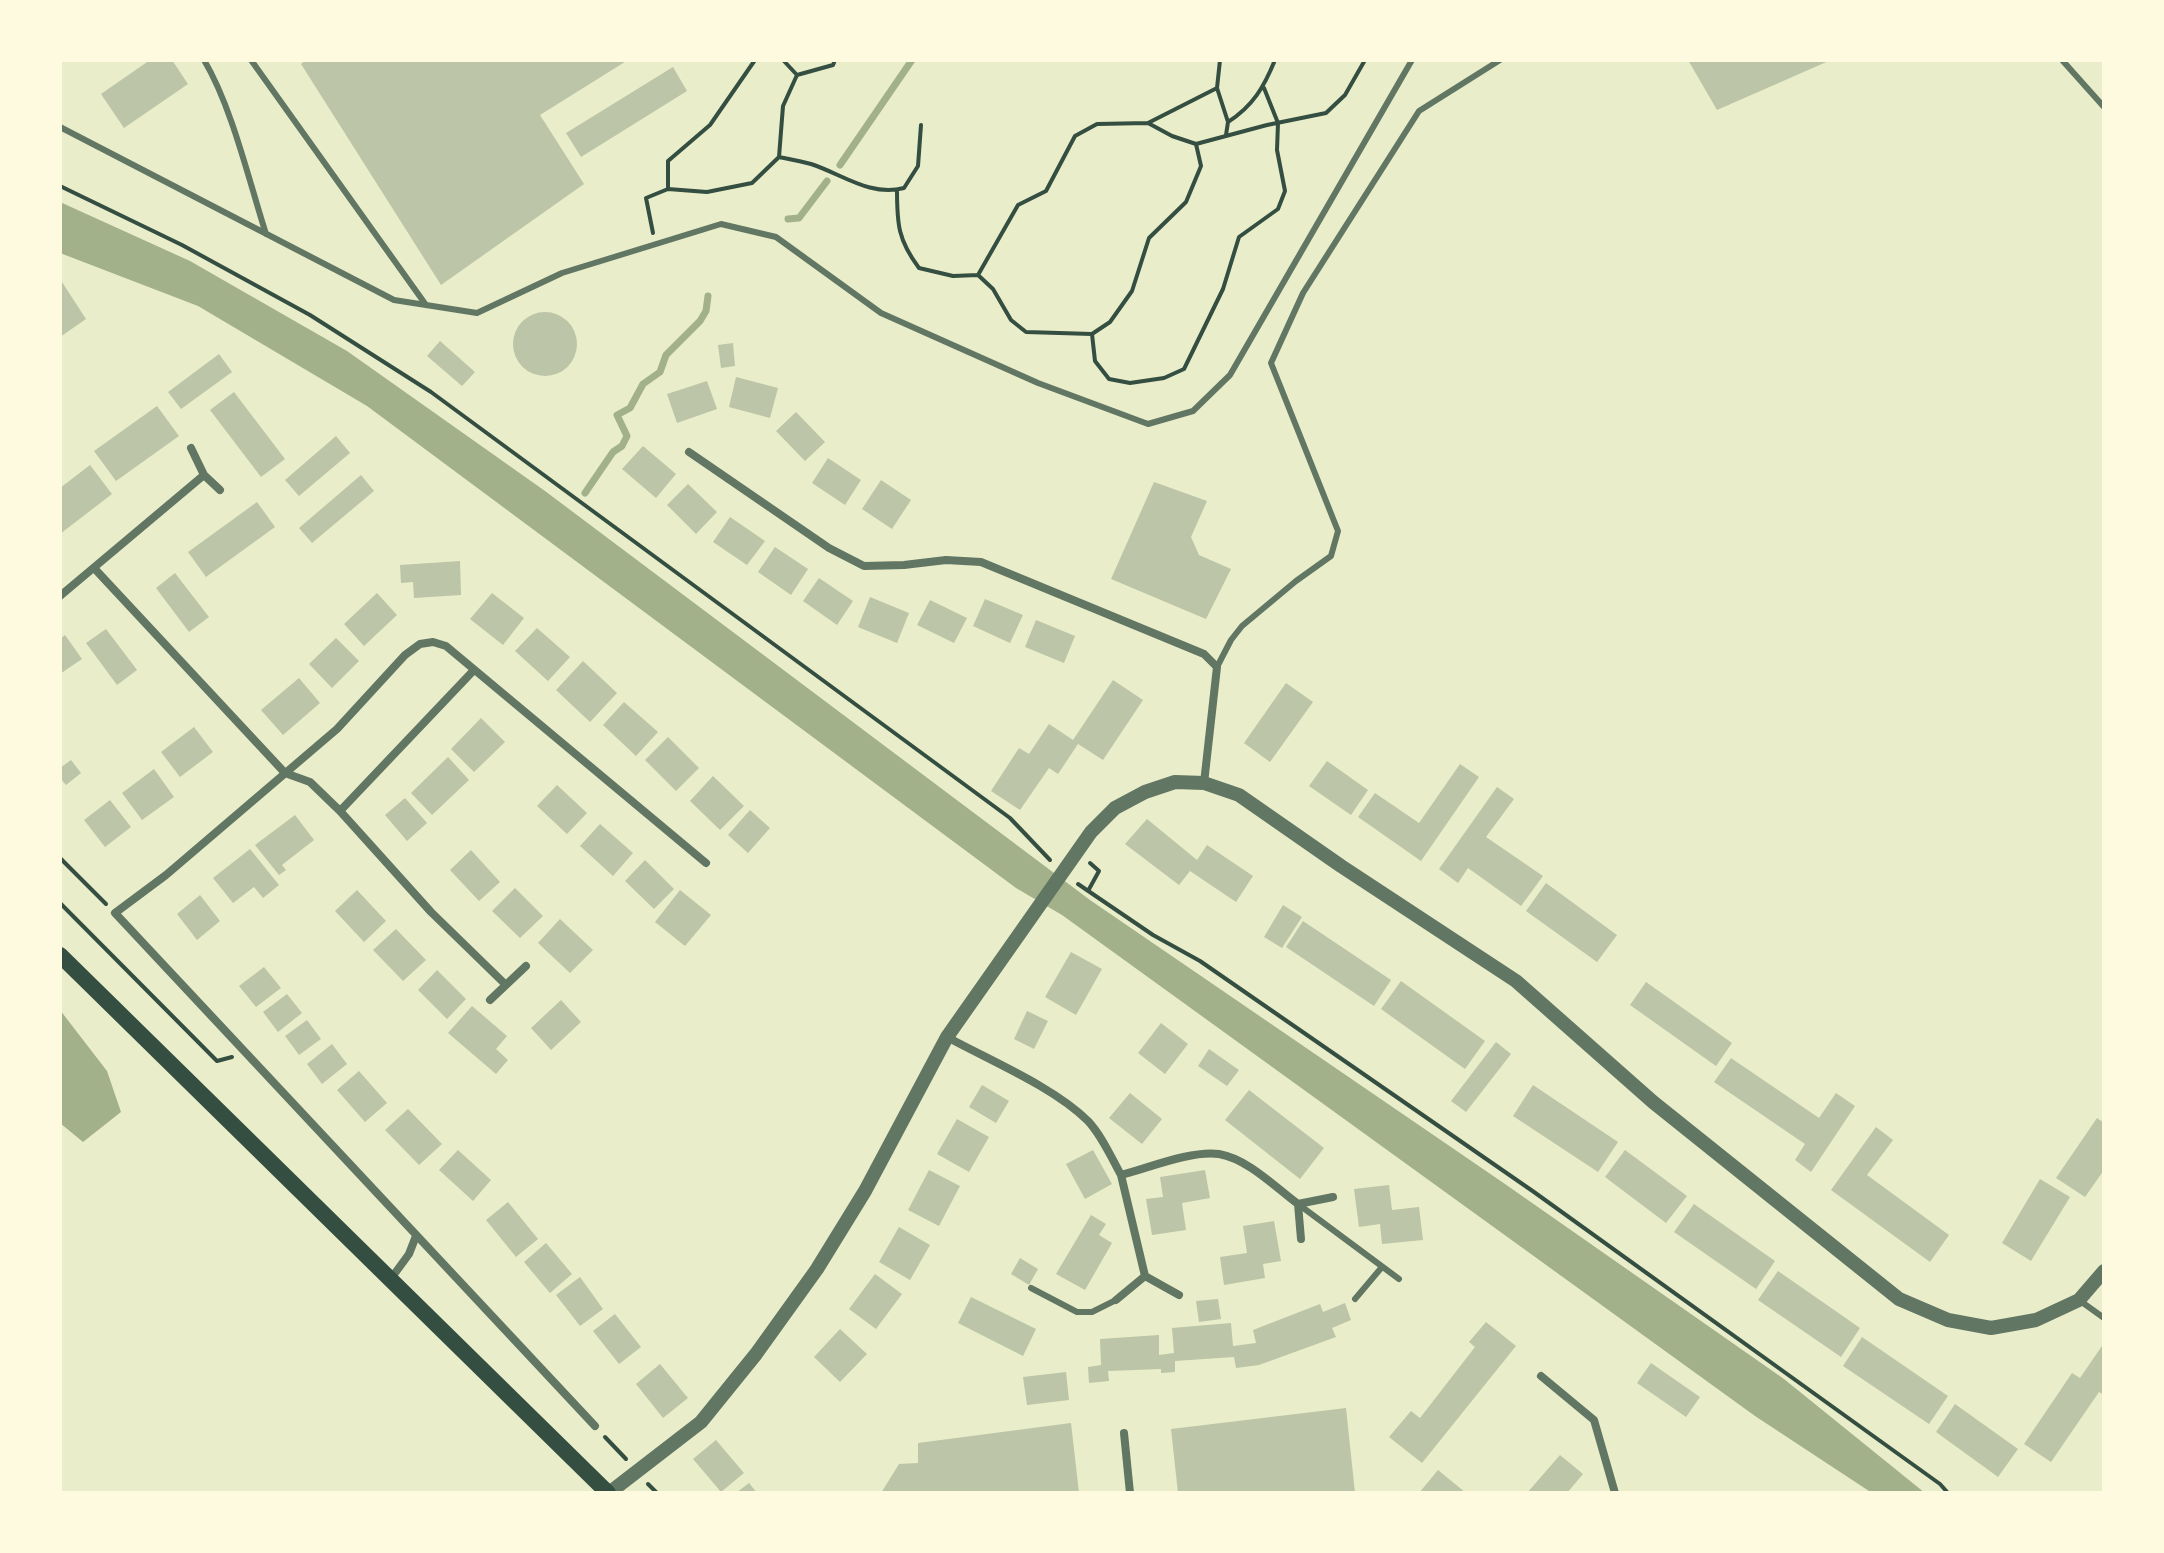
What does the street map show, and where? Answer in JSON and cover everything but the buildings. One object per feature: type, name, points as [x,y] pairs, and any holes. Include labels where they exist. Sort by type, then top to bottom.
[{"type":"main road","points":[[60,955],[608,1493]]},
{"type":"street","points":[[191,448],[204,475],[220,490]]},
{"type":"street","points":[[689,452],[829,548],[864,566],[946,560],[981,562],[1204,654],[1217,667],[1204,783]]},
{"type":"street","points":[[60,596],[204,475]]},
{"type":"street","points":[[94,568],[285,773],[310,782],[431,912],[506,985]]},
{"type":"street","points":[[595,1426],[115,913],[166,875],[337,729],[405,655],[420,644],[433,642],[446,646],[706,863]]},
{"type":"street","points":[[340,811],[474,670]]},
{"type":"street","points":[[608,1493],[639,1473],[701,1422],[756,1354],[808,1281],[865,1191],[947,1037],[1077,852],[1115,808],[1145,792],[1175,782],[1204,783],[1239,795],[1353,875],[1516,981],[1653,1102],[1899,1299],[1948,1320],[1991,1328],[2036,1320],[2079,1300],[2104,1271]]},
{"type":"street","points":[[490,1000],[526,966]]},
{"type":"street","points":[[947,1037],[1046,1090],[1087,1121],[1102,1140],[1121,1175],[1145,1276],[1179,1295]]},
{"type":"street","points":[[1121,1175],[1199,1155],[1220,1154],[1244,1164],[1298,1204],[1333,1197]]},
{"type":"street","points":[[1298,1204],[1301,1239]]},
{"type":"street","points":[[390,1281],[409,1254],[416,1236]]},
{"type":"street","points":[[1116,1300],[1145,1276]]},
{"type":"street","points":[[1541,1376],[1594,1420],[1615,1493]]},
{"type":"street","points":[[1124,1433],[1130,1493]]},
{"type":"lane","points":[[204,60],[212,73],[235,136],[266,234]]},
{"type":"lane","points":[[251,60],[426,305]]},
{"type":"lane","points":[[60,127],[394,300],[477,313],[562,273],[721,224],[776,237],[881,313],[1038,383],[1148,424],[1193,411],[1230,375],[1412,60]]},
{"type":"lane","points":[[1217,667],[1242,626],[1331,556],[1338,531],[1271,363],[1303,293],[1419,111],[1500,60]]},
{"type":"lane","points":[[2062,60],[2104,107]]},
{"type":"lane","points":[[1298,1204],[1399,1279]]},
{"type":"lane","points":[[1355,1299],[1382,1267]]},
{"type":"lane","points":[[1031,1288],[1077,1312],[1092,1312],[1116,1300]]},
{"type":"lane","points":[[2079,1300],[2104,1318]]},
{"type":"path","points":[[668,189],[668,161],[710,125],[755,60]]},
{"type":"path","points":[[783,60],[797,75]]},
{"type":"path","points":[[797,75],[833,65],[835,60]]},
{"type":"path","points":[[1220,60],[1217,88],[1228,122],[1226,135]]},
{"type":"path","points":[[1228,122],[1246,111],[1264,88],[1275,60]]},
{"type":"path","points":[[1148,123],[1196,144],[1326,113],[1345,95],[1365,60]]},
{"type":"path","points":[[655,243],[646,198],[668,189],[707,192],[752,183],[779,157],[783,106],[797,75]]},
{"type":"path","points":[[978,275],[1018,205],[1046,191],[1075,136],[1097,124],[1148,123],[1217,88]]},
{"type":"path","points":[[1092,334],[1095,361],[1109,379],[1130,383],[1164,378],[1184,369],[1223,289],[1239,237],[1278,209],[1285,191],[1277,150],[1278,123],[1264,88]]},
{"type":"path","points":[[779,157],[812,165],[848,181],[887,192],[897,190],[904,188],[918,166],[921,125]]},
{"type":"path","points":[[897,190],[897,227],[906,251],[919,268],[953,276],[978,275],[993,289],[1011,320],[1026,332],[1092,334],[1110,322],[1132,291],[1149,238],[1186,202],[1201,166],[1196,144]]},
{"type":"path","points":[[60,186],[182,245],[310,315],[431,392],[1010,818],[1055,864]]},
{"type":"path","points":[[1077,852],[1099,871],[1087,892]]},
{"type":"path","points":[[60,858],[115,913]]},
{"type":"path","points":[[1077,883],[1153,935],[1200,961],[1534,1192],[1940,1484],[1948,1493]]},
{"type":"path","points":[[60,903],[217,1061],[246,1053]]},
{"type":"path","points":[[595,1426],[639,1473]]},
{"type":"shaded area","points":[[60,202],[190,261],[347,351],[545,491],[1090,900],[1784,1379],[1925,1493],[1872,1493],[1755,1416],[1062,915],[1016,888],[367,406],[198,306],[60,253]]},
{"type":"shaded area","points":[[60,1010],[107,1071],[121,1112],[83,1142],[60,1123]]},
{"type":"waterway","points":[[840,165],[912,60]]},
{"type":"waterway","points":[[788,219],[799,218],[827,181]]},
{"type":"waterway","points":[[585,493],[627,436],[617,415],[630,408],[643,384],[660,372],[666,355],[700,321],[706,311],[708,296]]}]
